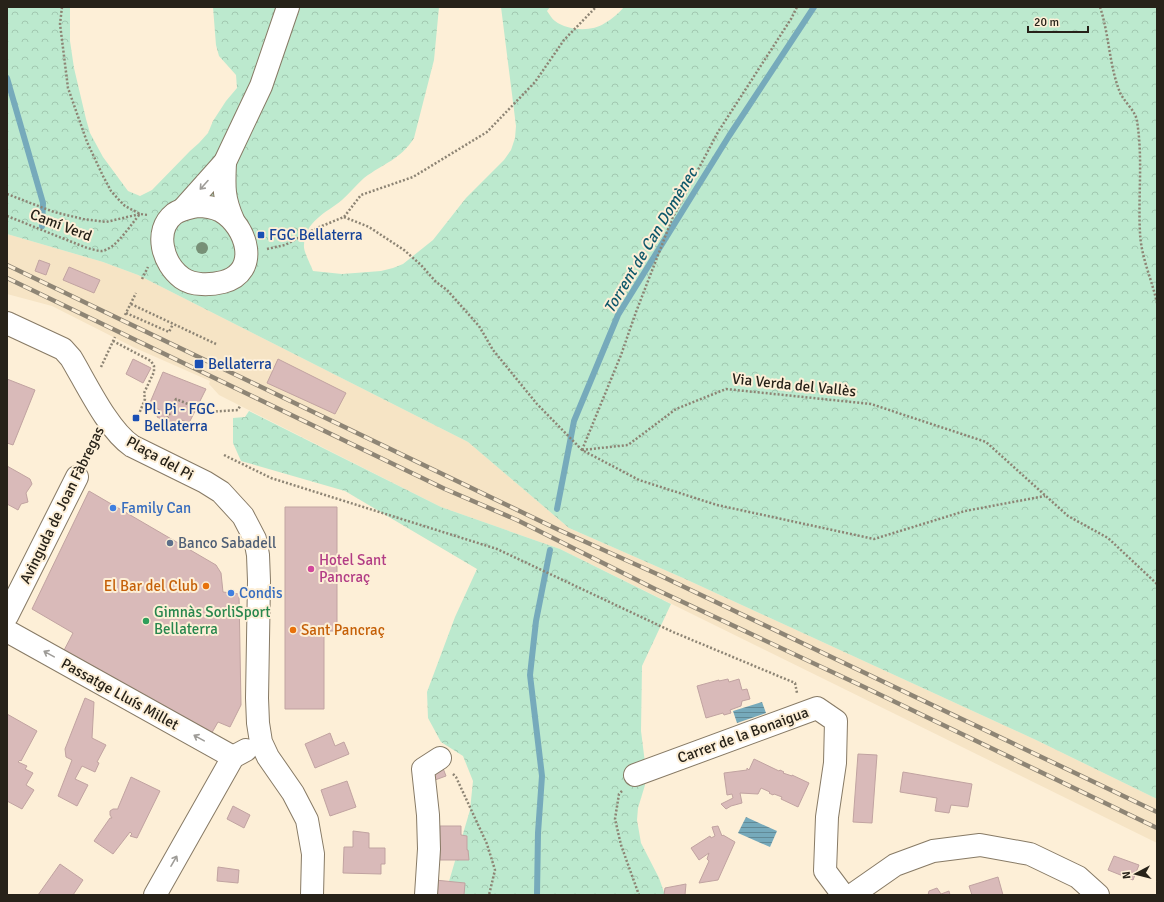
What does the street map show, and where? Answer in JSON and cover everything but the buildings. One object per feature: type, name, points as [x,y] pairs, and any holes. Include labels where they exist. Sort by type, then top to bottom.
[{"type":"street","points":[[225,162],[224,187],[226,206],[244,239],[247,254],[243,268],[235,277],[224,282],[210,284],[196,283],[183,279],[172,268],[165,256],[162,243],[164,228],[173,215],[183,209],[225,162],[261,86],[288,7]]},
{"type":"street","points":[[183,209],[197,206],[208,206],[220,211],[233,220]]},
{"type":"street","name":"Plaça del Pi","points":[[7,323],[63,349],[71,358],[105,415],[124,441],[205,482],[221,492],[244,516],[249,525],[255,539],[260,581],[257,698],[258,723],[261,742],[268,757],[293,793],[307,820],[313,854],[312,895]]},
{"type":"street","name":"Avinguda de Joan Fàbregas","points":[[7,616],[77,477]]},
{"type":"street","name":"Passatge Lluís Millet","points":[[7,631],[233,757]]},
{"type":"street","name":"Carrer de la Bonaigua","points":[[635,775],[817,708],[836,721],[835,763],[826,817],[825,871],[844,895]]},
{"type":"street","points":[[155,895],[233,757],[261,742]]},
{"type":"street","points":[[426,895],[429,842],[424,769],[440,758]]},
{"type":"street","points":[[852,895],[895,865],[933,851],[980,845],[1030,854],[1078,876],[1098,895]]},
{"type":"path","points":[[62,7],[60,24],[68,88],[87,142],[102,176],[111,191],[125,206],[140,214]]},
{"type":"path","points":[[266,249],[284,245],[317,228],[344,217],[361,195],[413,177],[487,132],[535,82],[564,40],[596,7]]},
{"type":"path","points":[[582,450],[622,355],[636,312],[672,219],[718,132],[797,7]]},
{"type":"path","points":[[1100,7],[1106,25],[1110,55],[1119,91],[1137,118],[1139,140],[1140,233],[1143,255],[1157,303]]},
{"type":"path","points":[[7,194],[54,212],[83,219],[106,222],[140,214]]},
{"type":"path","name":"Camí Verd","points":[[7,216],[87,248],[96,251],[104,251],[112,248],[140,214]]},
{"type":"path","points":[[344,217],[369,227],[404,250],[422,265],[436,282],[447,290],[479,326],[493,350],[537,404],[582,450],[638,480],[717,505],[874,538],[965,511],[1045,496]]},
{"type":"path","points":[[142,279],[149,267]]},
{"type":"path","points":[[136,293],[125,314],[169,332],[174,324]]},
{"type":"path","points":[[131,304],[216,344]]},
{"type":"path","points":[[101,367],[115,337]]},
{"type":"path","points":[[113,341],[151,361],[154,366],[154,372],[144,392],[145,399],[139,414]]},
{"type":"path","name":"Via Verda del Vallès","points":[[582,450],[628,445],[676,409],[726,389],[871,404],[986,442],[1068,516],[1108,538],[1157,584]]},
{"type":"path","points":[[164,426],[176,399],[207,412],[238,410],[240,406]]},
{"type":"path","name":"Avinguda de Joan Fàbregas","points":[[77,477],[105,415]]},
{"type":"path","points":[[224,455],[271,478],[497,549],[673,632],[795,683],[802,713]]},
{"type":"path","points":[[440,758],[456,777],[487,844],[495,870],[489,895]]},
{"type":"path","points":[[635,775],[619,794],[615,819],[621,845],[639,895]]},
{"type":"shaded area","points":[[7,234],[103,262],[138,275],[468,442],[569,528],[683,578],[1036,740],[1157,799],[1157,843],[560,549],[441,507],[219,395],[209,384],[210,381],[133,347],[52,306],[7,294]]},
{"type":"green space","points":[[7,7],[70,7],[70,41],[74,68],[90,133],[103,157],[128,191],[140,196],[152,190],[208,133],[213,121],[226,101],[237,88],[236,75],[219,56],[216,45],[213,7],[439,7],[434,60],[414,138],[403,151],[391,161],[364,178],[342,200],[317,218],[308,230],[305,237],[305,251],[313,271],[342,274],[381,271],[403,264],[433,240],[466,198],[504,160],[511,150],[515,138],[516,126],[501,7],[550,7],[547,11],[555,21],[560,24],[566,27],[587,29],[600,26],[613,18],[624,7],[1157,7],[1157,799],[1036,740],[683,578],[569,528],[468,442],[138,275],[103,262],[7,234]]},
{"type":"green space","points":[[249,411],[441,507],[560,549],[671,604],[642,666],[641,731],[646,771],[645,785],[638,808],[637,820],[641,843],[659,878],[665,895],[445,895],[470,810],[473,781],[463,756],[441,742],[428,718],[427,692],[455,617],[477,569],[345,491],[241,461],[233,443],[233,418],[245,417]]},
{"type":"water","points":[[762,702],[766,713],[737,723],[733,711]]},
{"type":"water","points":[[746,817],[777,831],[770,847],[738,833]]},
{"type":"waterway","name":"Torrent de Can Domènec","points":[[557,509],[574,421],[618,315],[729,136],[814,7]]},
{"type":"waterway","points":[[7,78],[43,203],[42,226]]},
{"type":"waterway","name":"Torrent de Can Domènec","points":[[537,895],[538,833],[542,776],[530,675],[536,621],[550,550]]},
{"type":"railway","points":[[7,265],[559,530],[657,574],[1157,812]]},
{"type":"railway","points":[[7,278],[445,489],[517,520],[655,589],[862,686],[1157,828]]},
{"type":"place","name":"FGC Bellaterra","points":[[261,235]]},
{"type":"place","name":"Bellaterra","points":[[199,364]]},
{"type":"place","name":"Pl. Pi - FGC Bellaterra","points":[[136,418]]},
{"type":"place","name":"Family Can","points":[[113,508]]},
{"type":"place","name":"Banco Sabadell","points":[[170,543]]},
{"type":"place","name":"Hotel Sant Pancraç","points":[[311,569]]},
{"type":"place","name":"El Bar del Club","points":[[206,586]]},
{"type":"place","name":"Condis","points":[[231,593]]},
{"type":"place","name":"Gimnàs SorliSport Bellaterra","points":[[146,621]]},
{"type":"place","name":"Sant Pancraç","points":[[293,630]]}]
